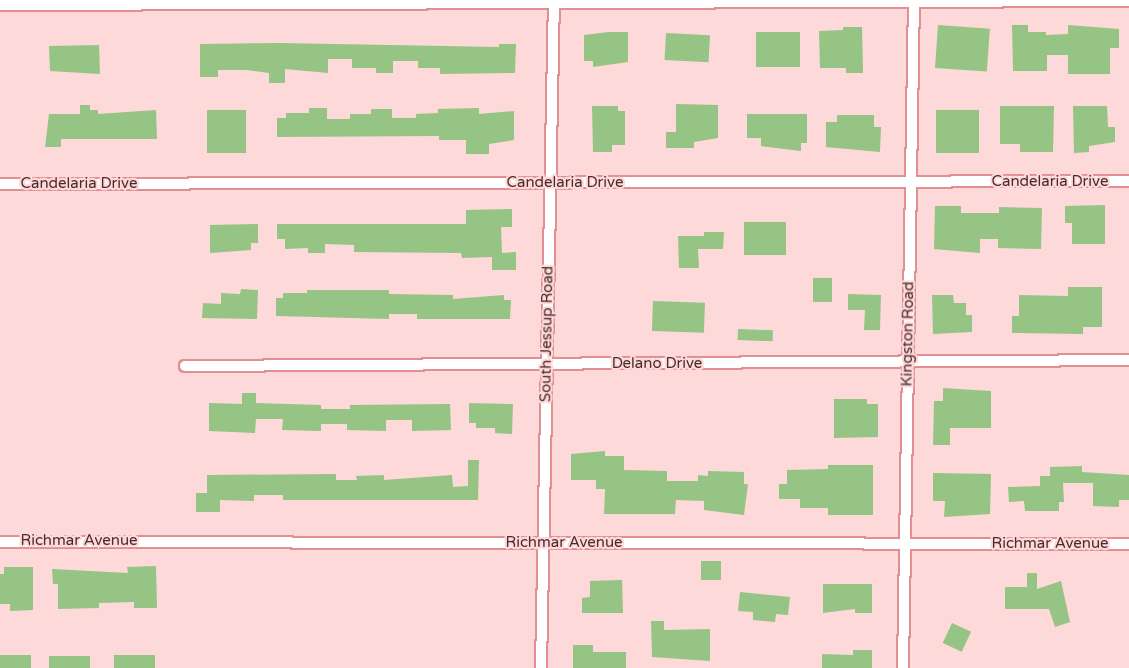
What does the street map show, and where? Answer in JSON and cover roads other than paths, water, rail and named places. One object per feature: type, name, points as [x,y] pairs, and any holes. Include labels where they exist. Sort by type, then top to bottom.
[{"type":"street","name":"Kingston Road","points":[[903,668],[914,1]]},
{"type":"street","points":[[0,5],[1129,1]]},
{"type":"street","name":"South Jessup Road","points":[[541,668],[554,2]]},
{"type":"street","name":"Candelaria Drive","points":[[0,184],[1129,181]]},
{"type":"street","name":"Delano Drive","points":[[185,366],[1129,360]]},
{"type":"street","name":"Richmar Avenue","points":[[0,542],[1129,543]]}]
